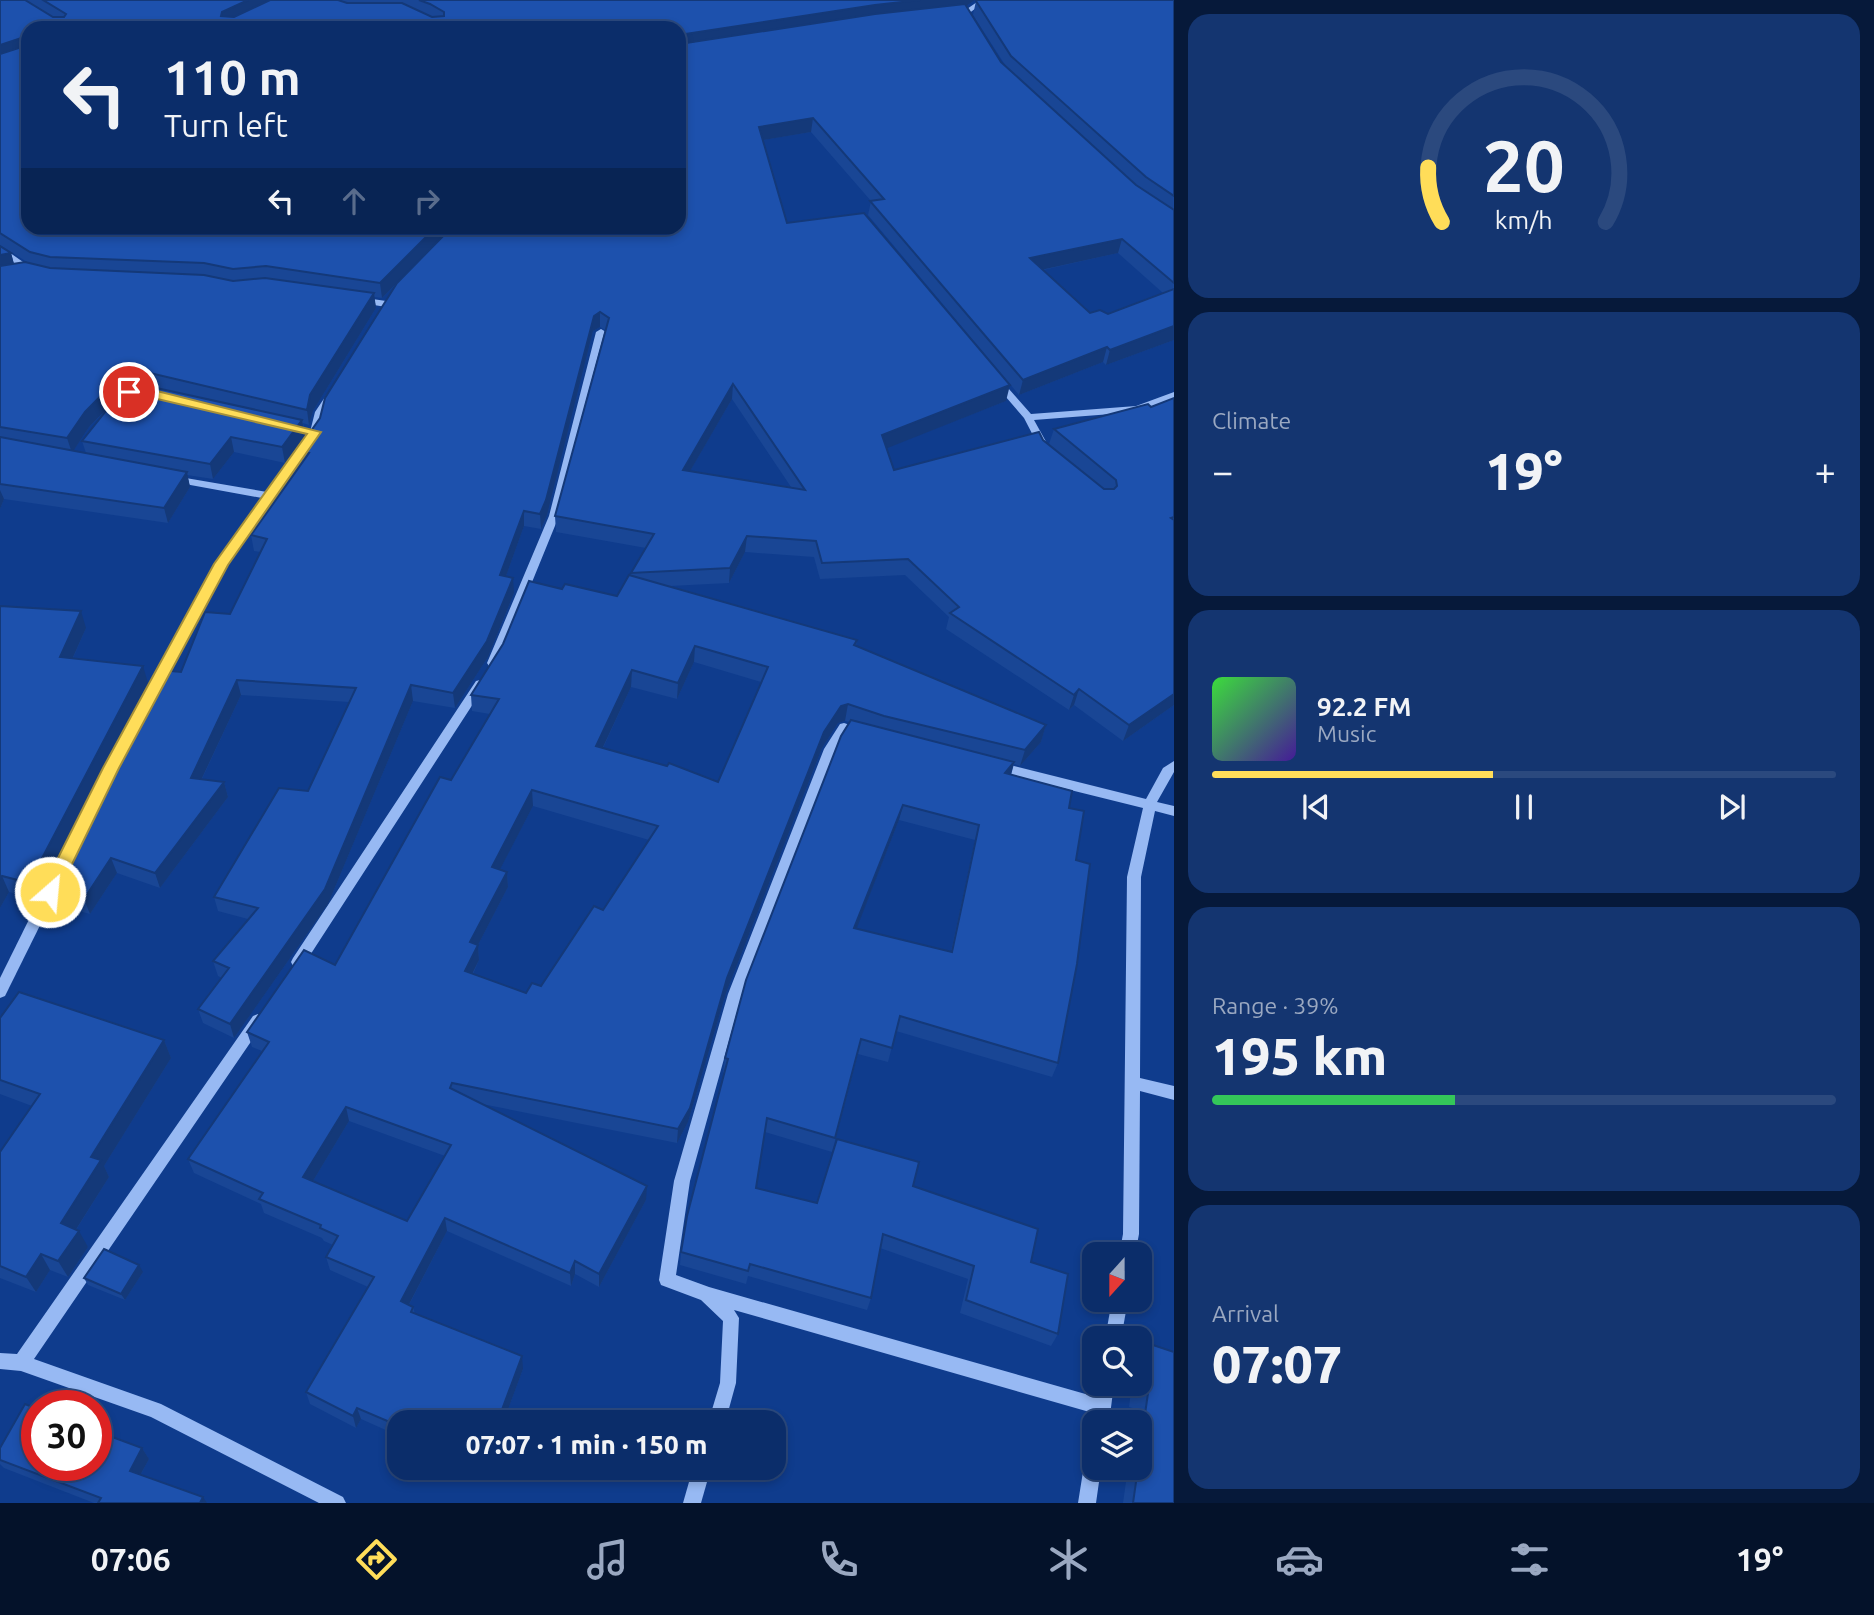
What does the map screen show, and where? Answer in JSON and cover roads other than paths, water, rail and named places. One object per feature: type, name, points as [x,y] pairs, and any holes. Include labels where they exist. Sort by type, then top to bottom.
[{"type":"street","points":[[939,16],[966,13],[984,0]]},
{"type":"street","points":[[966,13],[973,25]]},
{"type":"street","points":[[0,250],[25,272],[42,274]]},
{"type":"street","points":[[347,298],[386,304]]},
{"type":"street","points":[[288,977],[344,897],[496,659],[554,516],[601,332]]},
{"type":"street","points":[[992,375],[1028,418],[1045,450],[1055,459]]},
{"type":"street","points":[[150,696],[221,564],[315,432],[320,412],[340,380]]},
{"type":"street","points":[[1028,418],[1137,409],[1174,395]]},
{"type":"street","points":[[301,429],[315,432]]},
{"type":"street","points":[[166,478],[271,496]]},
{"type":"street","points":[[878,738],[844,727],[830,749],[735,994],[682,1181],[667,1280],[1085,1410]]},
{"type":"street","points":[[987,764],[1174,811]]},
{"type":"street","points":[[1129,1242],[1134,877],[1150,803],[1167,771],[1174,766]]},
{"type":"street","points":[[0,992],[62,867]]},
{"type":"street","points":[[20,1363],[265,1011]]},
{"type":"street","points":[[1131,1082],[1174,1093]]},
{"type":"street","points":[[706,1294],[731,1318],[728,1383],[720,1410]]},
{"type":"street","points":[[0,1361],[20,1363],[155,1410],[337,1503]]},
{"type":"street","points":[[692,1503],[699,1480]]},
{"type":"street","points":[[1087,1503],[1091,1480]]}]
